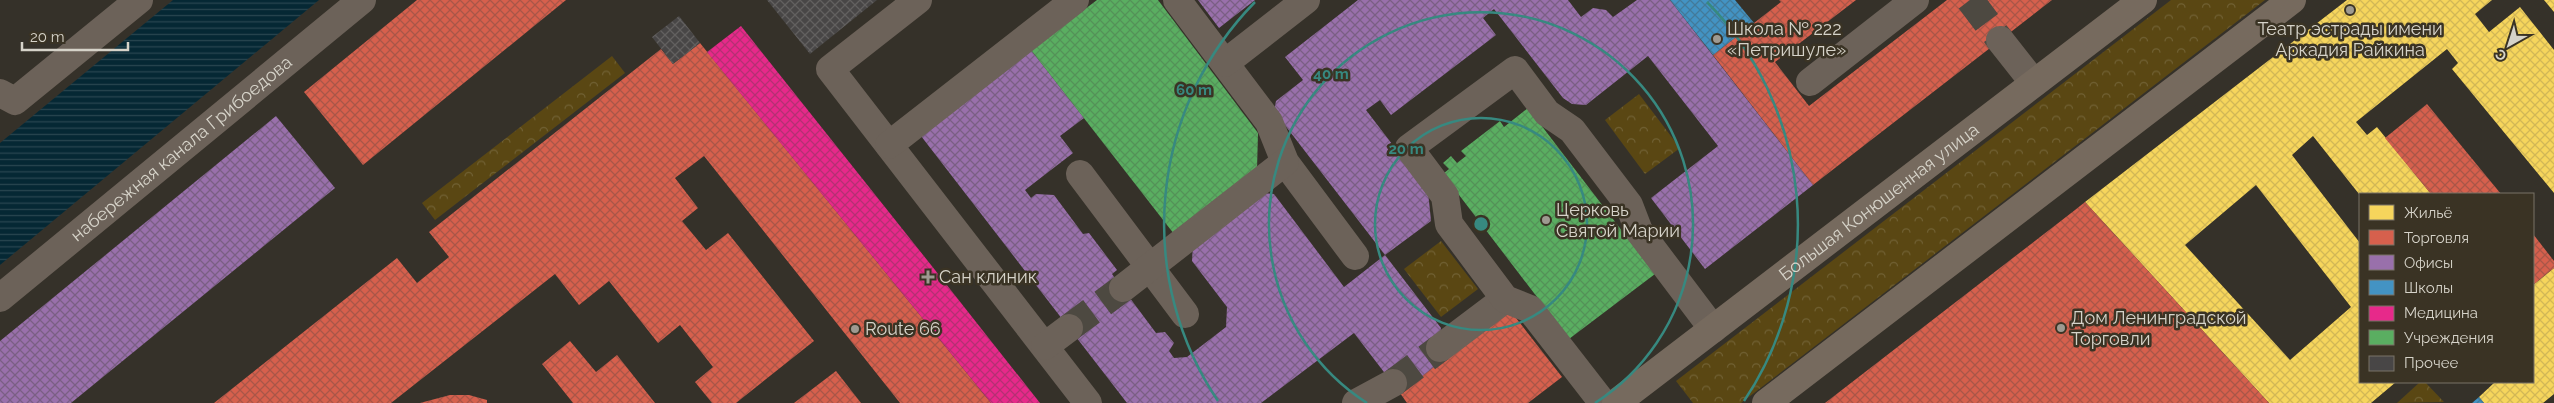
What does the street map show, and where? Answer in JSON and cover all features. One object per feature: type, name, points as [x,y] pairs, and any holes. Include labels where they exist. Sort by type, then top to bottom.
[{"type":"main road","name":"Большая Конюшенная улица","points":[[1616,403],[2142,0]]},
{"type":"main road","points":[[1766,403],[2292,0]]},
{"type":"street","points":[[0,93],[15,101],[139,0]]},
{"type":"street","name":"набережная канала Грибоедова","points":[[0,298],[362,0]]},
{"type":"street","points":[[918,0],[830,69],[1088,403]]},
{"type":"street","points":[[889,145],[1075,0]]},
{"type":"street","points":[[1177,0],[1269,122],[1285,162],[1355,256]]},
{"type":"street","points":[[1225,63],[1306,0]]},
{"type":"street","points":[[1810,82],[1915,0]]},
{"type":"street","points":[[2000,40],[2034,84]]},
{"type":"street","points":[[1603,403],[1530,309],[1505,299],[1449,224],[1445,196],[1409,148],[1515,70],[1547,113],[1572,130],[1629,205],[1639,231],[1713,329]]},
{"type":"street","points":[[1123,288],[1285,162]]},
{"type":"street","points":[[1080,174],[1185,314]]},
{"type":"street","points":[[1440,348],[1505,299]]},
{"type":"street","points":[[1045,346],[1069,328]]},
{"type":"street","points":[[1356,403],[1393,383]]},
{"type":"green space","points":[[2171,0],[2265,0],[1741,403],[1693,403],[1676,381]]},
{"type":"green space","points":[[612,56],[625,73],[435,220],[422,203]]},
{"type":"green space","points":[[1639,94],[1680,148],[1645,174],[1605,120]]},
{"type":"green space","points":[[1441,241],[1478,289],[1441,317],[1404,269]]},
{"type":"green space","points":[[2419,383],[2426,383],[2444,402],[2397,403]]},
{"type":"water","points":[[173,0],[319,0],[0,265],[0,143]]},
{"type":"building: Жильё","points":[[2347,0],[2492,0],[2475,14],[2489,32],[2520,7],[2554,50],[2554,193],[2452,69],[2458,63],[2447,49],[2356,122],[2367,135],[2377,127],[2430,193],[2359,194],[2313,136],[2292,155],[2359,242],[2359,383],[2395,383],[2371,403],[2269,403],[2085,202]],"holes":[[[2256,185],[2351,307],[2290,360],[2185,245]]]},
{"type":"building: Жильё","points":[[2544,0],[2554,0],[2554,12]]},
{"type":"building: Жильё","points":[[2554,268],[2554,394],[2543,403],[2484,403],[2479,397],[2494,383],[2534,383],[2534,284]]},
{"type":"building: Торговля","points":[[417,0],[566,0],[363,165],[304,92]]},
{"type":"building: Торговля","points":[[1779,0],[1856,0],[1775,62],[1809,106],[1947,0],[2052,0],[1813,185],[1713,55],[1781,2]]},
{"type":"building: Торговля","points":[[700,43],[991,403],[900,403],[704,156],[675,178],[698,208],[682,221],[706,250],[728,233],[814,341],[736,403],[712,403],[695,382],[713,367],[680,325],[658,343],[609,281],[579,305],[555,274],[391,403],[214,403],[397,258],[417,283],[449,257],[429,232],[661,49],[673,64]]},
{"type":"building: Торговля","points":[[2427,104],[2500,193],[2430,193],[2385,138]]},
{"type":"building: Торговля","name":"Дом Ленинградской Торговли","points":[[2085,202],[2269,403],[1825,403],[2075,210]]},
{"type":"building: Торговля","points":[[2534,235],[2554,261],[2554,268],[2534,284]]},
{"type":"building: Торговля","points":[[1509,309],[1562,377],[1528,403],[1407,403],[1400,393]]},
{"type":"building: Торговля","points":[[570,341],[596,372],[617,355],[655,403],[573,403],[542,364]]},
{"type":"building: Торговля","points":[[836,371],[861,403],[794,403]]},
{"type":"building: Торговля","points":[[450,395],[469,395],[487,400],[487,403],[420,403]]},
{"type":"building: Офисы","points":[[1198,0],[1255,0],[1219,28]]},
{"type":"building: Офисы","points":[[1358,0],[1568,0],[1581,17],[1593,8],[1606,10],[1613,17],[1637,0],[1670,0],[1813,185],[1705,269],[1651,198],[1718,146],[1648,56],[1586,105],[1572,104],[1563,98],[1494,9],[1483,18],[1496,35],[1391,115],[1380,100],[1366,110],[1428,191],[1431,221],[1385,255],[1274,111],[1276,101],[1303,80],[1285,57]]},
{"type":"building: Офисы","points":[[1031,50],[1084,118],[1060,136],[1073,153],[1025,190],[1031,198],[1036,194],[1054,195],[1083,234],[1089,233],[1117,270],[1112,274],[1156,333],[1165,332],[1174,343],[1169,351],[1174,358],[1187,357],[1226,327],[1227,307],[1192,261],[1193,244],[1260,193],[1274,194],[1344,287],[1385,255],[1441,328],[1440,336],[1447,357],[1400,393],[1354,333],[1261,403],[1127,403],[921,136]]},
{"type":"building: Офисы","points":[[276,116],[335,188],[71,403],[0,403],[0,341]]},
{"type":"building: Школы","name":"Школа № 222 «Петришуле»","points":[[1670,0],[1735,0],[1754,23],[1713,55]]},
{"type":"building: Школы","points":[[2479,397],[2484,403],[2472,403]]},
{"type":"building: Медицина","points":[[741,26],[1040,403],[991,403],[707,52]]},
{"type":"building: Учреждения","points":[[1097,0],[1158,0],[1258,133],[1257,170],[1174,234],[1031,50]]},
{"type":"building: Учреждения","name":"Церковь Святой Марии","points":[[1528,108],[1655,274],[1569,339],[1443,174],[1449,169],[1443,163],[1451,156],[1457,163],[1466,156],[1461,151],[1500,121],[1504,127]]},
{"type":"building: Прочее","points":[[767,0],[877,0],[810,54]]},
{"type":"building: Прочее","points":[[679,16],[700,43],[673,64],[652,37]]},
{"type":"tunnel","points":[[1970,0],[2000,40]]},
{"type":"tunnel","points":[[1069,328],[1123,288]]},
{"type":"tunnel","points":[[1393,383],[1440,348]]},
{"type":"place","name":"Театр эстрады имени Аркадия Райкина","points":[[2350,10]]},
{"type":"place","name":"Школа № 222 «Петришуле»","points":[[1717,39]]},
{"type":"place","name":"Церковь Святой Марии","points":[[1546,220]]},
{"type":"place","name":"Сан клиник","points":[[928,277]]},
{"type":"place","name":"Дом Ленинградской Торговли","points":[[2061,328]]},
{"type":"place","name":"Route 66","points":[[855,329]]}]
